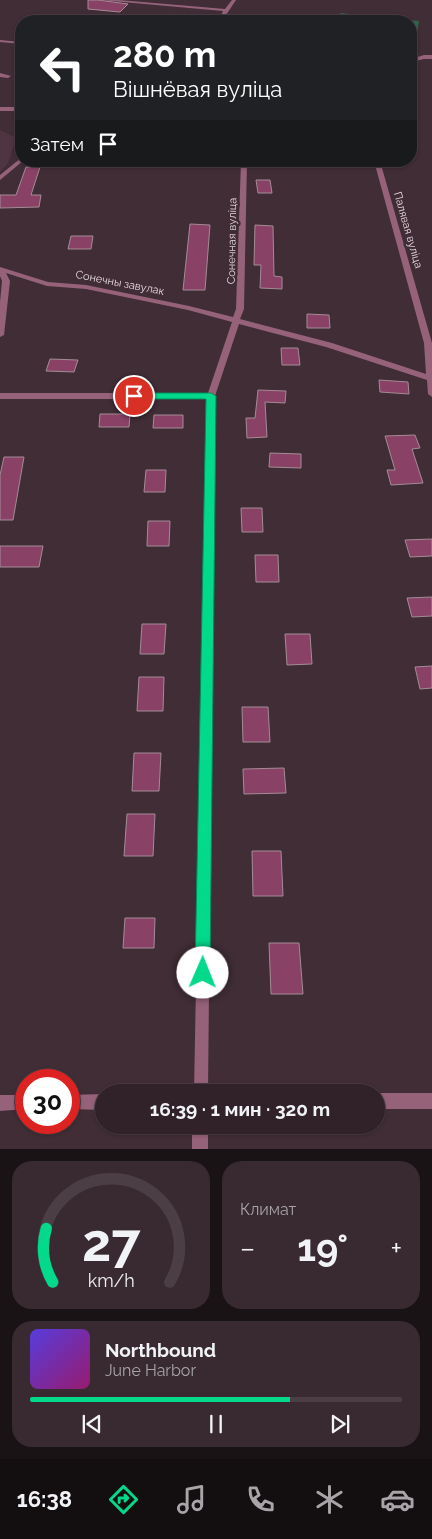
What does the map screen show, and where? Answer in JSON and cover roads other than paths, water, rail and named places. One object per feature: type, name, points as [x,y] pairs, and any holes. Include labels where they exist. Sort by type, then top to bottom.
[{"type":"street","points":[[102,0],[226,10]]},
{"type":"street","points":[[223,15],[234,0]]},
{"type":"street","points":[[0,41],[15,42]]},
{"type":"street","points":[[417,59],[432,56]]},
{"type":"street","points":[[0,76],[8,76]]},
{"type":"street","points":[[0,109],[15,109]]},
{"type":"street","points":[[0,178],[15,165]]},
{"type":"street","name":"Сонечная вуліца","points":[[201,1084],[211,396],[240,309],[244,167]]},
{"type":"street","name":"Палявая вуліца","points":[[379,167],[428,343],[432,394]]},
{"type":"street","points":[[0,269],[6,281],[3,291],[0,335]]},
{"type":"street","name":"Сонечны завулак","points":[[0,269],[47,284],[86,287],[235,320],[329,345],[431,378]]},
{"type":"street","points":[[0,396],[211,396]]},
{"type":"street","points":[[385,1101],[432,1101]]},
{"type":"street","points":[[0,1102],[15,1102]]},
{"type":"street","points":[[80,1102],[95,1102]]},
{"type":"street","points":[[200,1134],[200,1149]]}]
